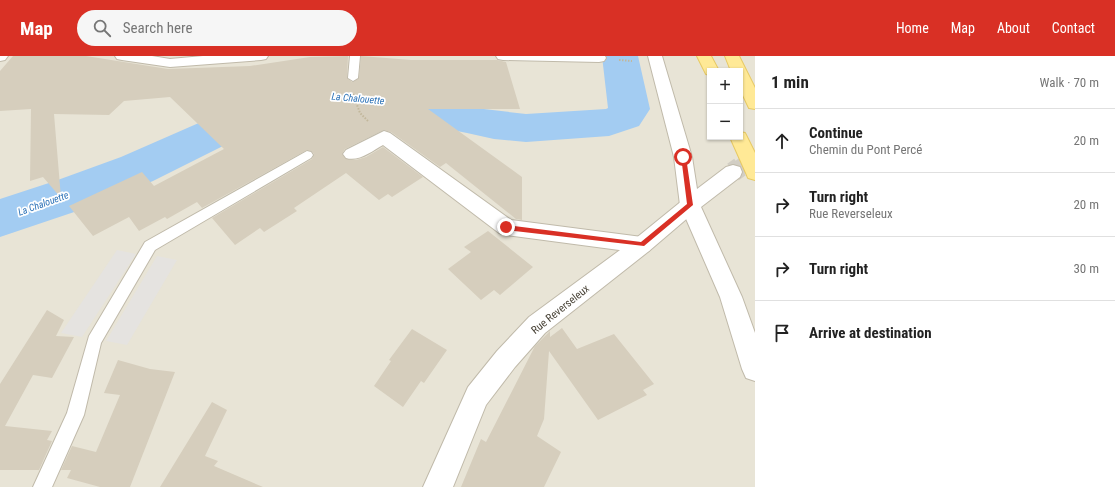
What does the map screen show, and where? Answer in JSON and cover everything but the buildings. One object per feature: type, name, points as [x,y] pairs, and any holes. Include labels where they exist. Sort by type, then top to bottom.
[{"type":"main road","points":[[704,56],[710,68]]},
{"type":"main road","points":[[732,56],[738,68]]},
{"type":"main road","points":[[743,78],[755,104]]},
{"type":"main road","points":[[740,140],[755,173]]},
{"type":"street","points":[[122,56],[170,63],[261,56]]},
{"type":"street","points":[[503,56],[599,58]]},
{"type":"street","points":[[654,56],[683,157],[690,205],[731,296],[755,369]]},
{"type":"street","points":[[352,154],[384,137],[506,227],[642,245]]},
{"type":"street","name":"Rue Reverseleux","points":[[438,487],[477,396],[506,359],[537,325],[642,245],[733,172]]},
{"type":"lane","points":[[353,78],[355,56]]},
{"type":"lane","points":[[42,487],[75,415],[94,341],[150,246],[307,155]]},
{"type":"shaded area","points":[[0,56],[755,56],[755,487],[0,487]]},
{"type":"shaded area","points":[[117,250],[136,254],[82,337],[61,333]]},
{"type":"shaded area","points":[[157,256],[177,260],[127,345],[106,341]]},
{"type":"waterway","name":"La Chalouette","points":[[365,98],[424,103],[467,120],[494,125],[526,128],[609,122],[624,117],[629,109],[620,56]]},
{"type":"waterway","name":"La Chalouette","points":[[0,218],[72,194],[137,169],[216,132],[254,110],[278,105]]},
{"type":"tunnel","points":[[739,168],[755,157]]},
{"type":"tunnel","points":[[733,172],[740,167]]},
{"type":"route","points":[[506,227],[642,245],[690,205],[683,157]]}]
